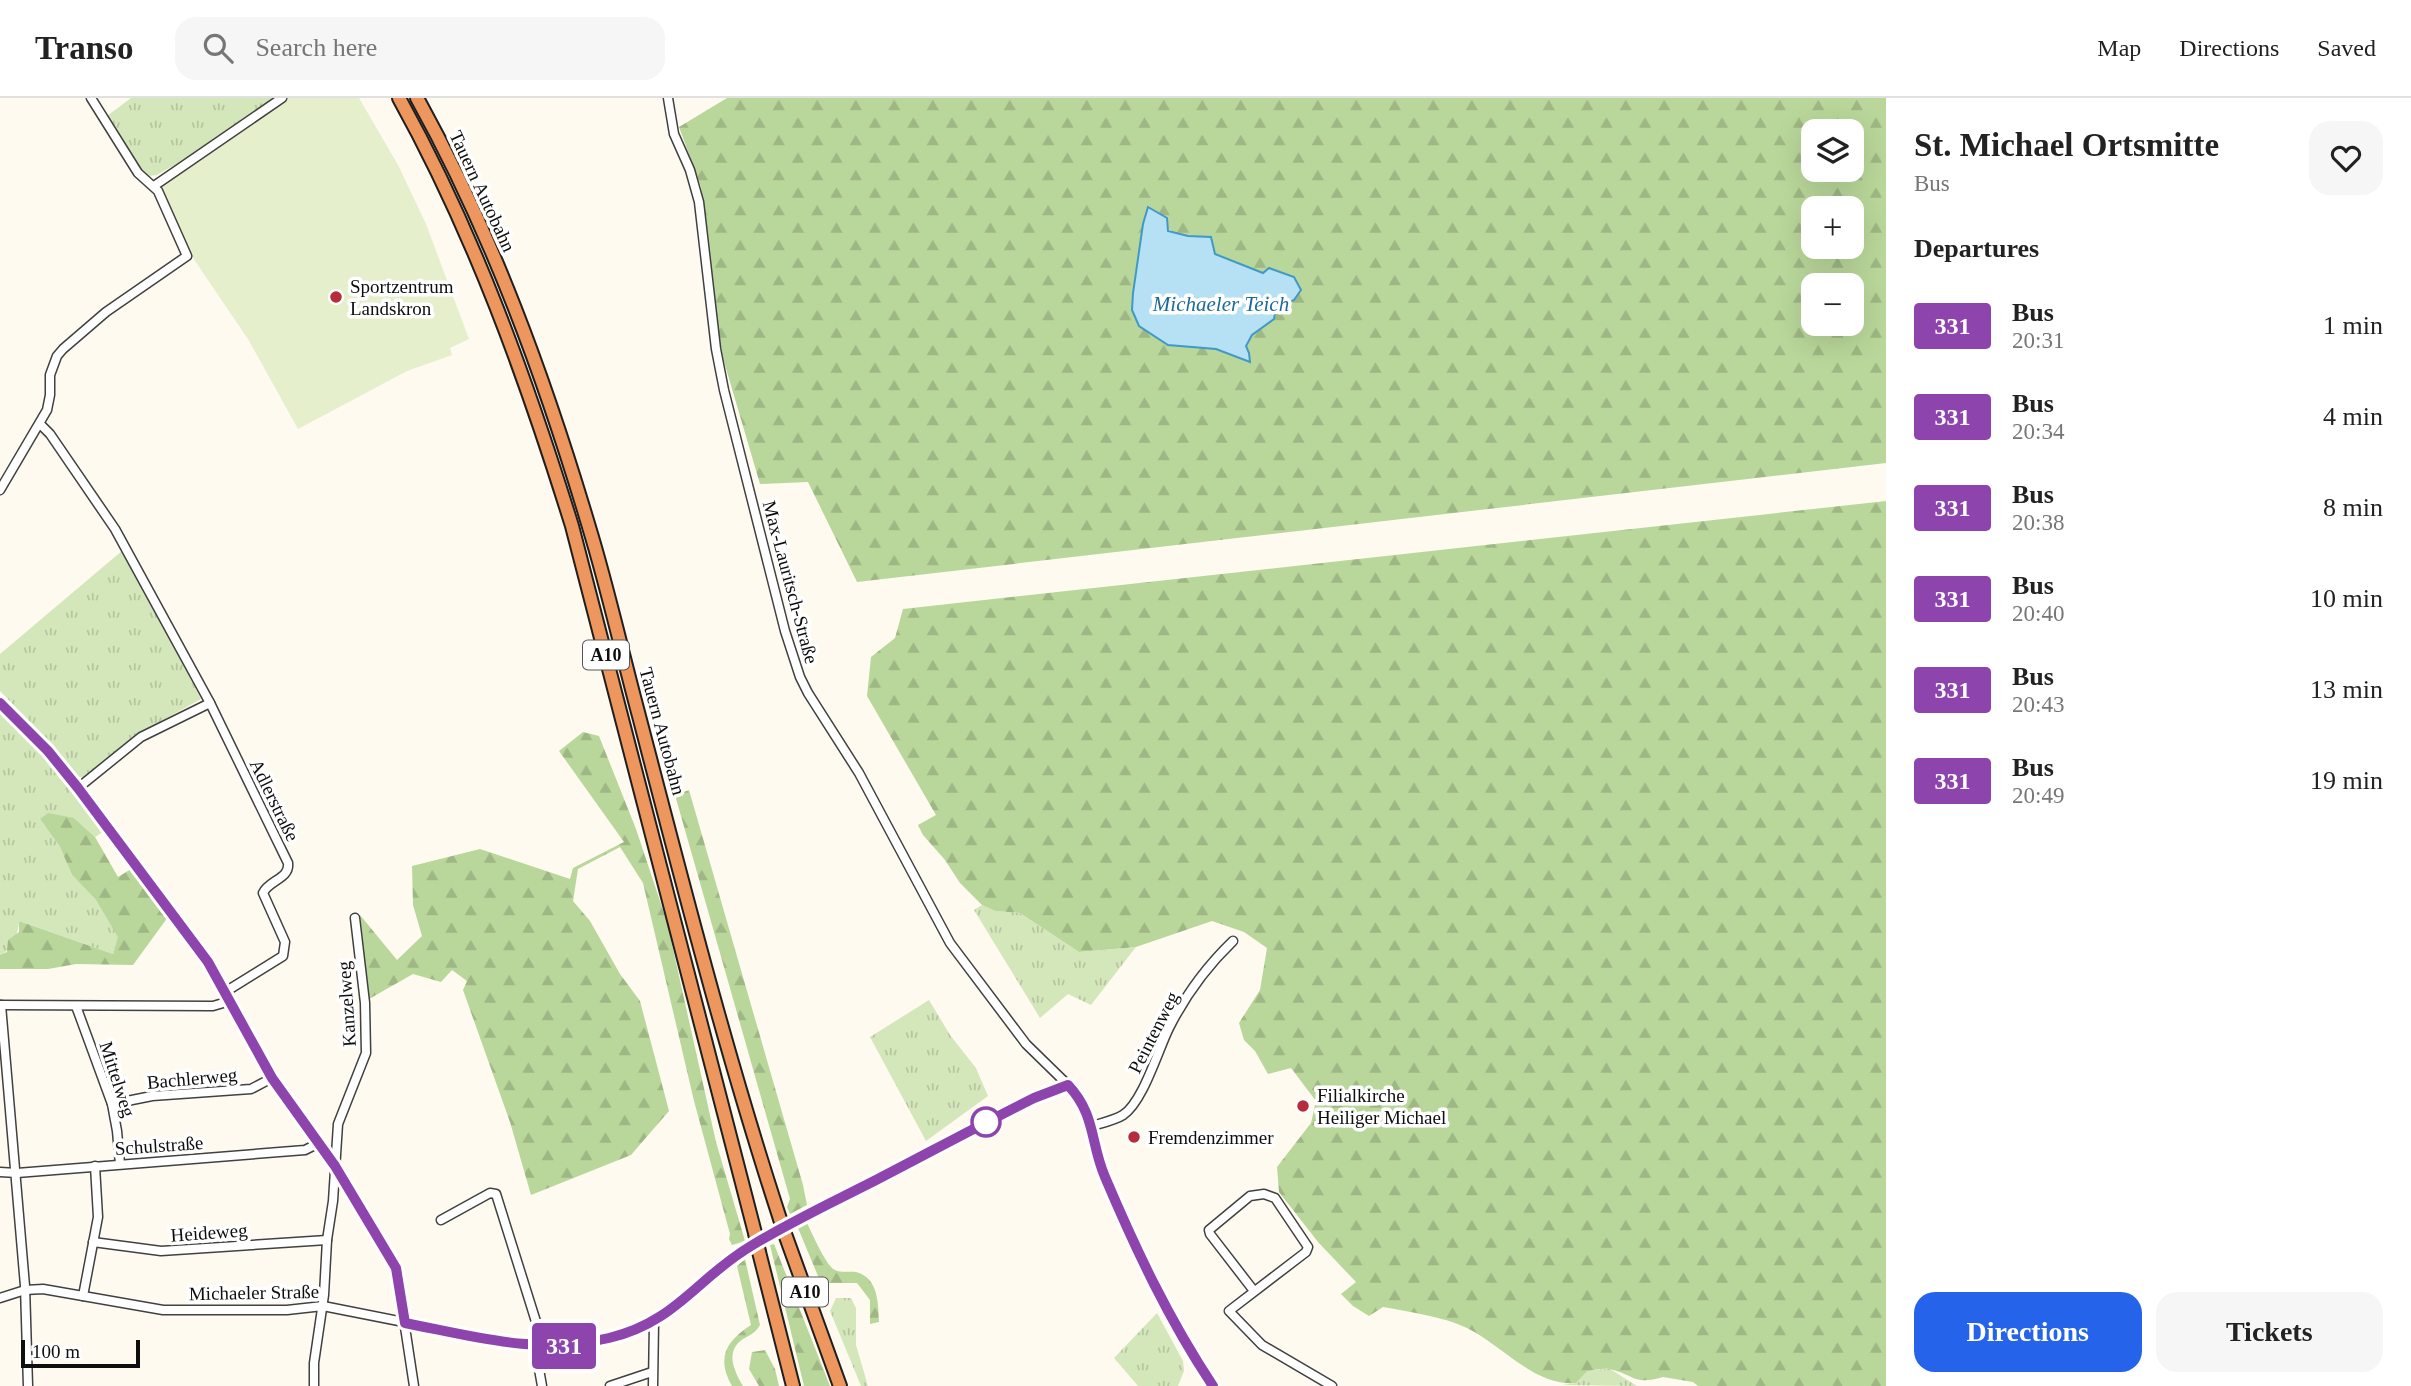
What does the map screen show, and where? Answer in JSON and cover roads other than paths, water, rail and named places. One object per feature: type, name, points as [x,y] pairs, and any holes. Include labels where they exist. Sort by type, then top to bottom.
[{"type":"highway","name":"Tauern Autobahn","points":[[399,98],[461,221],[540,421],[572,526],[793,1386]]},
{"type":"highway","name":"Tauern Autobahn","points":[[417,98],[471,206],[513,303],[555,417],[590,530],[723,1033],[780,1219],[840,1386]]},
{"type":"street","points":[[0,490],[47,410],[50,375],[57,356],[106,312],[187,256],[176,227],[154,186],[138,173],[91,98]]},
{"type":"street","points":[[154,186],[282,98]]},
{"type":"street","name":"Max-Lauritsch-Straße","points":[[668,98],[674,135],[690,170],[699,202],[716,349],[729,413],[785,631],[800,677],[865,784],[950,943],[1026,1044],[1068,1085]]},
{"type":"street","name":"Adlerstraße","points":[[40,424],[50,434],[107,515],[210,703],[289,867],[285,875],[267,886],[263,893],[285,942],[283,956],[225,992]]},
{"type":"street","points":[[0,703],[48,751],[78,788],[208,962],[272,1078],[335,1166],[396,1268],[414,1386]]},
{"type":"street","points":[[78,788],[141,737],[210,703]]},
{"type":"street","name":"Kanzelweg","points":[[314,1386],[338,1124],[366,1053],[365,1003],[355,918]]},
{"type":"street","name":"Peintenweg","points":[[1092,1126],[1123,1115],[1131,1106],[1152,1069],[1175,1016],[1209,965],[1233,941]]},
{"type":"street","points":[[28,1386],[17,1173],[1,1005],[213,1006],[230,1001]]},
{"type":"street","name":"Mittelweg","points":[[76,1006],[112,1104],[120,1164]]},
{"type":"street","name":"Bachlerweg","points":[[112,1104],[152,1097],[251,1089],[272,1078]]},
{"type":"street","points":[[1068,1085],[1080,1098],[1092,1126],[1099,1163],[1148,1276],[1195,1360],[1213,1386]]},
{"type":"street","name":"Michaeler Straße","points":[[0,1297],[25,1290],[43,1289],[163,1310],[287,1310],[323,1306],[511,1344],[537,1346],[573,1345],[610,1338],[654,1322],[679,1305],[718,1269],[747,1248],[792,1222],[1034,1098],[1068,1085]]},
{"type":"street","name":"Schulstraße","points":[[0,1172],[17,1173],[305,1150],[319,1143]]},
{"type":"street","points":[[83,1296],[98,1217],[95,1166]]},
{"type":"street","points":[[441,1220],[490,1193],[496,1194],[538,1328],[537,1358],[542,1386]]},
{"type":"street","points":[[1254,1291],[1209,1230],[1250,1196],[1264,1194],[1275,1198],[1308,1247],[1306,1252],[1229,1311],[1262,1345],[1332,1386]]},
{"type":"street","name":"Heideweg","points":[[93,1241],[161,1251],[327,1240]]},
{"type":"street","points":[[653,1386],[654,1322]]},
{"type":"street","points":[[610,1386],[652,1372]]},
{"type":"water","name":"Michaeler Teich","points":[[1148,207],[1167,218],[1168,231],[1188,236],[1211,237],[1215,254],[1263,273],[1269,268],[1294,277],[1301,290],[1294,300],[1276,308],[1274,319],[1252,335],[1246,346],[1250,362],[1216,349],[1168,345],[1139,326],[1132,310],[1133,293]]},
{"type":"place","name":"Sportzentrum Landskron","points":[[336,297]]},
{"type":"place","name":"Filialkirche Heiliger Michael","points":[[1303,1106]]},
{"type":"place","name":"Fremdenzimmer","points":[[1134,1137]]}]
